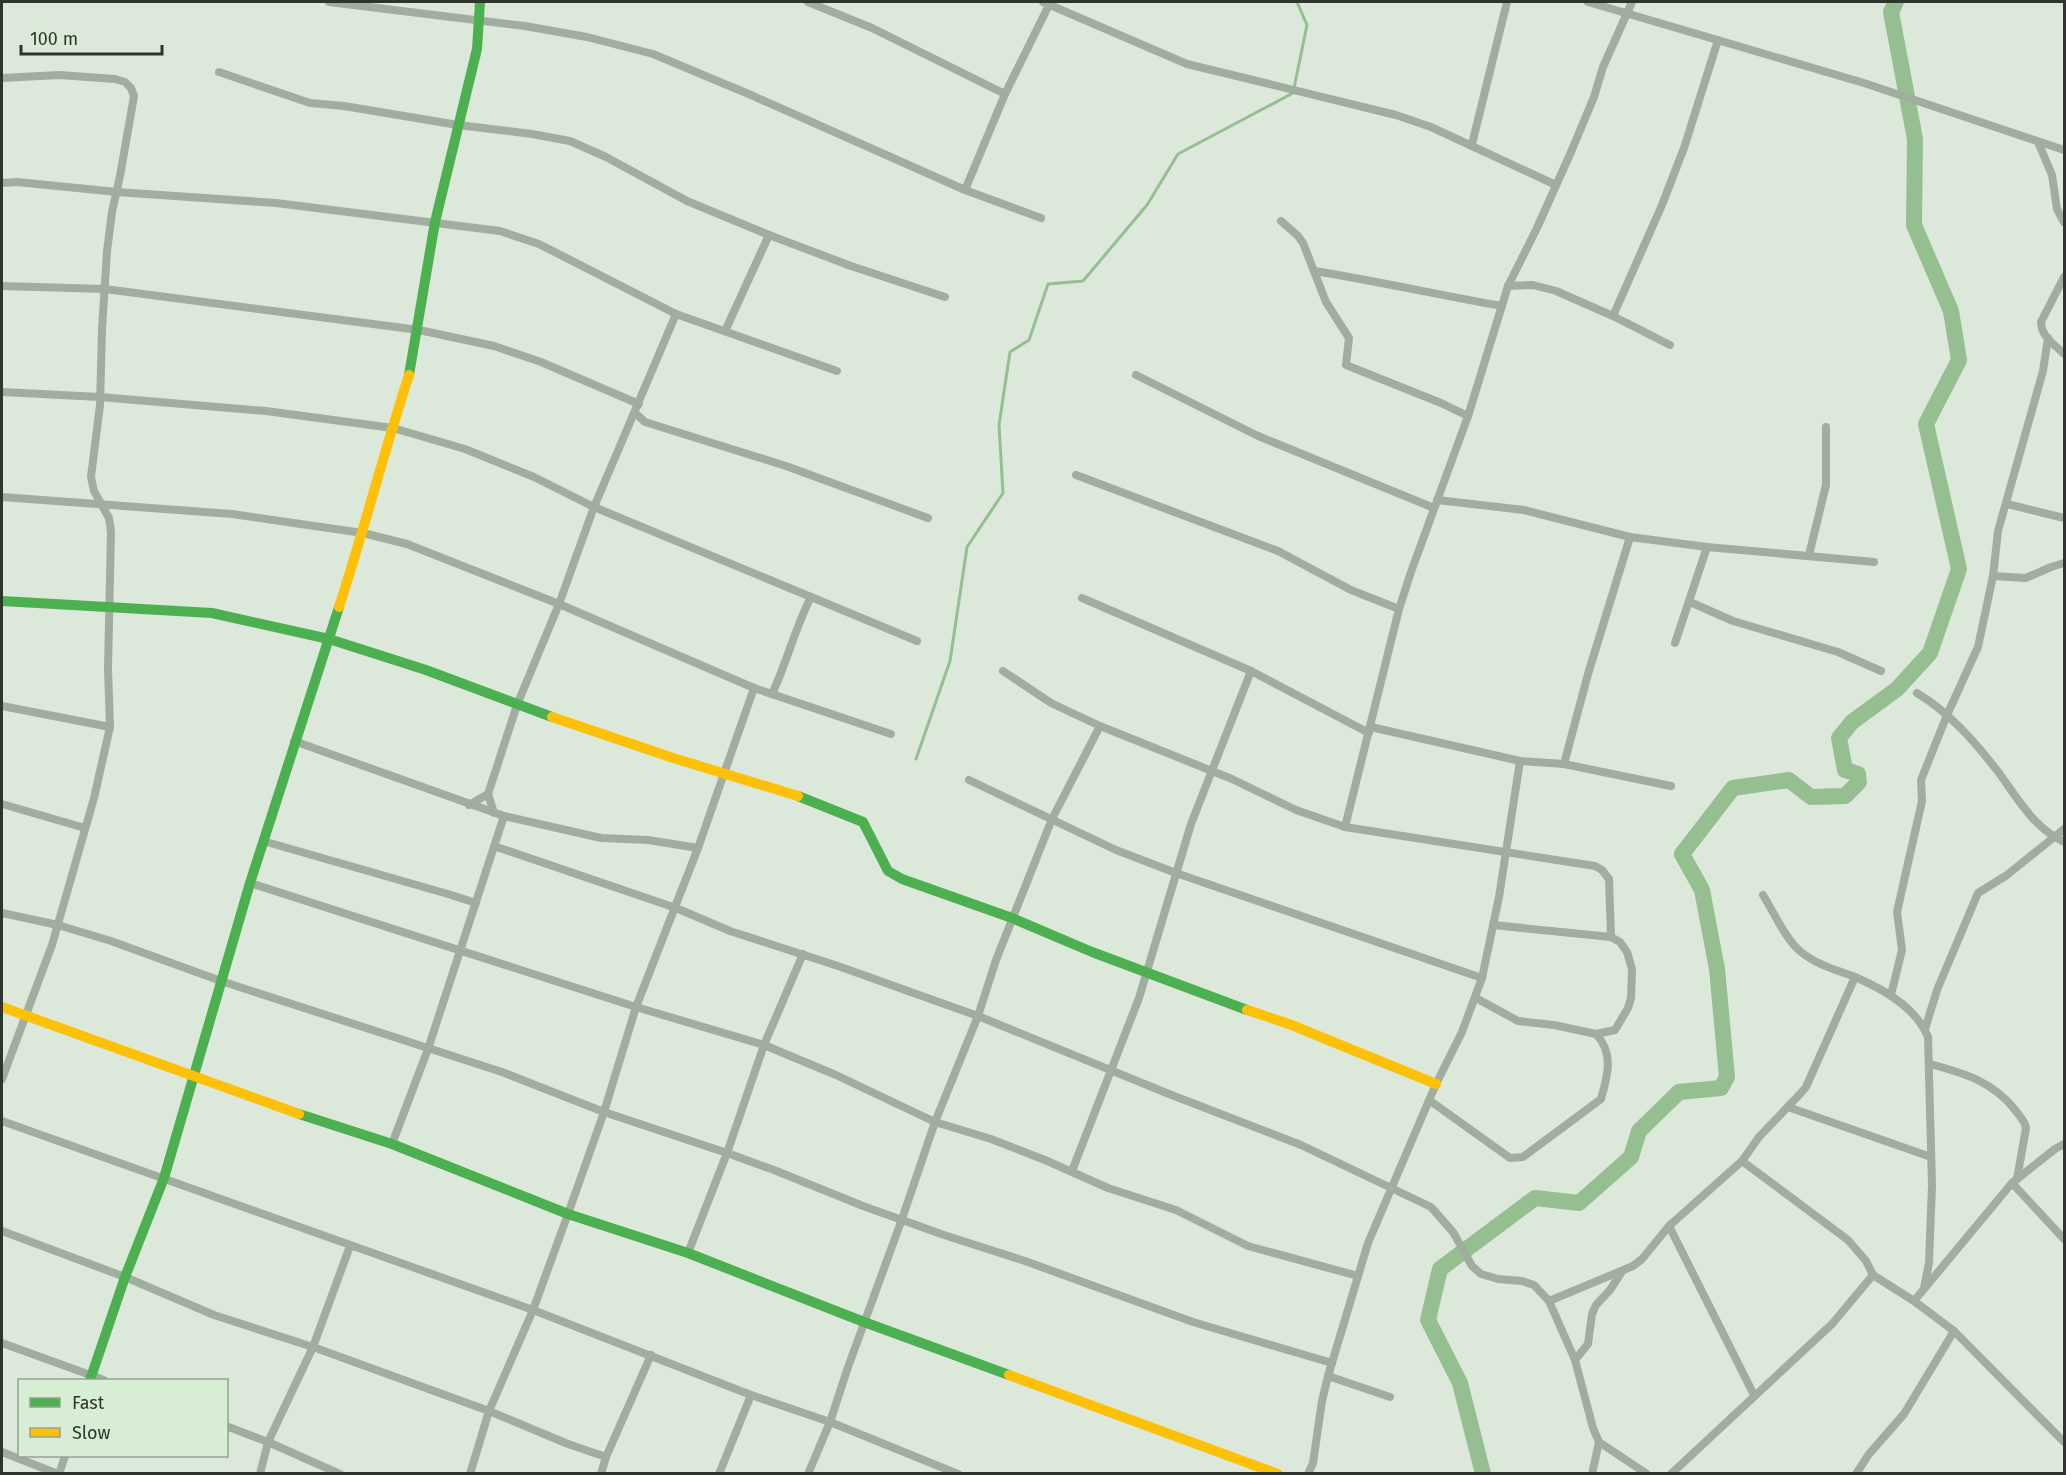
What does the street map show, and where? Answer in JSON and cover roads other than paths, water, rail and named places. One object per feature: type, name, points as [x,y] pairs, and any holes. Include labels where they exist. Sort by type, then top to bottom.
[{"type":"street","points":[[329,2],[525,26],[587,37],[654,54],[965,189],[1041,218]]},
{"type":"street","points":[[2,1343],[90,1378],[125,1277],[164,1178],[250,883],[363,533],[412,365],[435,222],[474,65],[480,21],[480,2]]},
{"type":"street","points":[[808,2],[872,28],[1005,94]]},
{"type":"street","points":[[1472,144],[1507,2]]},
{"type":"street","points":[[1588,2],[1864,83],[2064,150]]},
{"type":"street","points":[[1345,827],[1399,609],[1468,416],[1508,286],[1556,185],[1594,97],[1603,67],[1629,14],[1632,2]]},
{"type":"street","points":[[965,189],[1046,3],[1187,64],[1396,115],[1431,127],[1472,144],[1556,185]]},
{"type":"street","points":[[1613,316],[1670,186],[1719,40]]},
{"type":"street","points":[[219,72],[310,103],[344,106],[570,141],[606,157],[687,201],[851,266],[945,297]]},
{"type":"street","points":[[2,78],[59,75],[115,79],[125,82],[131,88],[134,96],[112,212],[105,289],[100,397],[91,477],[94,491],[109,518],[111,532],[108,668],[110,728],[86,828],[58,925],[2,1079]]},
{"type":"street","points":[[2038,142],[2052,175],[2057,209],[2064,222]]},
{"type":"street","points":[[2,183],[17,182],[117,192],[276,203],[435,222],[514,235],[579,264],[676,314],[837,371]]},
{"type":"street","points":[[1281,221],[1298,236],[1326,302],[1349,338],[1346,365],[1468,416]]},
{"type":"street","points":[[725,331],[769,235]]},
{"type":"street","points":[[1314,271],[1502,306]]},
{"type":"street","points":[[2064,277],[2041,322],[2043,333],[2064,354]]},
{"type":"street","points":[[1508,286],[1533,285],[1556,291],[1613,316],[1670,345]]},
{"type":"street","points":[[2,286],[105,289],[419,330],[504,349],[541,362],[637,409],[645,422]]},
{"type":"street","points":[[494,813],[488,794],[517,705],[559,604],[594,507],[676,314]]},
{"type":"street","points":[[1891,995],[1902,950],[1897,912],[1922,801],[1921,780],[1978,647],[1998,531],[2043,371],[2048,338]]},
{"type":"street","points":[[1136,375],[1258,436],[1436,504],[1524,510],[1630,537],[1874,562]]},
{"type":"street","points":[[2,392],[100,397],[266,411],[393,428],[465,449],[534,477],[594,507],[917,641]]},
{"type":"street","points":[[629,426],[645,422],[786,466],[928,518]]},
{"type":"street","points":[[1809,555],[1826,485],[1826,427]]},
{"type":"street","points":[[1076,475],[1278,551],[1351,590],[1399,609]]},
{"type":"street","points":[[2,497],[232,514],[363,533],[407,544],[559,604],[754,688],[891,734]]},
{"type":"street","points":[[2007,504],[2064,518]]},
{"type":"street","points":[[1564,764],[1588,674],[1630,537]]},
{"type":"street","points":[[1675,643],[1707,546]]},
{"type":"street","points":[[1992,576],[2022,579],[2064,563]]},
{"type":"street","points":[[772,694],[781,676],[801,615],[811,597]]},
{"type":"street","points":[[1082,598],[1251,671],[1370,730],[1520,760],[1564,764],[1671,786]]},
{"type":"street","points":[[2,601],[212,613],[329,639],[426,670],[517,705],[673,758],[782,790],[863,822],[888,871],[902,879],[1012,918],[1146,972],[1271,1017],[1436,1084]]},
{"type":"street","points":[[1690,602],[1733,621],[1838,652],[1881,671]]},
{"type":"street","points":[[1003,671],[1052,703],[1100,726],[1232,779],[1307,814],[1345,827],[1594,866],[1602,870],[1609,879],[1611,937]]},
{"type":"street","points":[[1072,1171],[1138,998],[1191,824],[1251,671]]},
{"type":"street","points":[[470,1473],[489,1411],[533,1310],[568,1214],[604,1112],[636,1007],[676,908],[754,688]]},
{"type":"street","points":[[1917,693],[1947,715],[1997,771],[2041,828],[2064,842]]},
{"type":"street","points":[[2,706],[110,728]]},
{"type":"street","points":[[808,1473],[830,1422],[864,1322],[903,1219],[935,1122],[978,1016],[1012,918],[1052,819],[1100,726]]},
{"type":"street","points":[[294,741],[504,816],[601,838],[648,840],[698,848]]},
{"type":"street","points":[[1308,1473],[1313,1463],[1328,1376],[1368,1243],[1436,1084],[1462,1032],[1482,978],[1520,760]]},
{"type":"street","points":[[969,780],[1116,850],[1176,873],[1482,978]]},
{"type":"street","points":[[469,805],[488,794]]},
{"type":"street","points":[[2,804],[86,828]]},
{"type":"street","points":[[392,1144],[428,1049],[504,816]]},
{"type":"street","points":[[1925,1029],[1937,990],[1974,898],[1978,893],[2007,875],[2064,829]]},
{"type":"street","points":[[263,841],[476,903]]},
{"type":"street","points":[[494,846],[676,908],[730,931],[803,954],[978,1016],[1110,1071],[1301,1145],[1431,1207],[1453,1232],[1472,1266],[1481,1274],[1534,1285],[1549,1301],[1575,1360],[1593,1428],[1599,1442],[1647,1473]]},
{"type":"street","points":[[250,883],[764,1046],[836,1075],[935,1122],[991,1139],[1108,1188],[1176,1210],[1248,1246],[1358,1276]]},
{"type":"street","points":[[1763,895],[1801,952],[1829,968],[1855,977],[1891,995],[1925,1029],[1928,1037],[1929,1064],[1931,1233],[1929,1263],[1924,1288]]},
{"type":"street","points":[[2,913],[58,925],[111,941],[221,981],[502,1072],[604,1112],[727,1153],[944,1235],[1025,1261],[1193,1322],[1332,1364]]},
{"type":"street","points":[[1476,998],[1518,1021],[1554,1025],[1596,1034],[1611,1031],[1618,1026],[1631,998],[1630,960],[1620,942],[1611,937],[1493,924]]},
{"type":"street","points":[[688,1253],[727,1153],[764,1046],[803,954]]},
{"type":"street","points":[[1549,1301],[1621,1273],[1642,1259],[1670,1226],[1742,1161],[1760,1137],[1806,1087],[1855,977]]},
{"type":"street","points":[[2,1007],[193,1077],[392,1144],[568,1214],[688,1253],[864,1322],[1278,1473]]},
{"type":"street","points":[[1429,1100],[1510,1158],[1523,1157],[1601,1099],[1605,1086],[1607,1051],[1605,1044],[1596,1034]]},
{"type":"street","points":[[1929,1064],[1959,1071],[1990,1085],[2007,1099],[2025,1123],[2026,1128],[2014,1181]]},
{"type":"street","points":[[1788,1107],[1931,1157]]},
{"type":"street","points":[[2,1121],[533,1310],[958,1473]]},
{"type":"street","points":[[1914,1301],[2014,1181],[2064,1144]]},
{"type":"street","points":[[1742,1161],[1848,1240],[1866,1261],[1873,1275],[1914,1301],[1954,1331],[2064,1442]]},
{"type":"street","points":[[2014,1181],[2064,1239]]},
{"type":"street","points":[[1670,1226],[1754,1395]]},
{"type":"street","points":[[2,1231],[125,1277],[214,1315],[314,1347],[489,1411],[568,1444],[606,1457]]},
{"type":"street","points":[[260,1473],[268,1442],[314,1347],[350,1246]]},
{"type":"street","points":[[1575,1360],[1588,1344],[1592,1314],[1596,1305],[1621,1273]]},
{"type":"street","points":[[1671,1473],[1832,1324],[1873,1275]]},
{"type":"street","points":[[1859,1472],[1869,1454],[1904,1414],[1954,1331]]},
{"type":"street","points":[[601,1473],[651,1355]]},
{"type":"street","points":[[1328,1376],[1390,1397]]},
{"type":"street","points":[[719,1473],[751,1395]]},
{"type":"street","points":[[228,1427],[340,1473]]},
{"type":"street","points":[[1592,1473],[1599,1442]]},
{"type":"street","points":[[2,1452],[58,1473],[64,1457]]},
{"type":"waterway","points":[[916,759],[950,661],[967,547],[1003,493],[999,425],[1010,352],[1029,340],[1048,284],[1083,281],[1147,205],[1178,154],[1293,93],[1307,25],[1297,2]]},
{"type":"waterway","points":[[1483,1474],[1460,1383],[1428,1320],[1440,1269],[1535,1198],[1579,1203],[1631,1157],[1639,1131],[1679,1092],[1721,1088],[1727,1077],[1717,969],[1702,890],[1682,854],[1733,788],[1789,780],[1811,797],[1845,796],[1859,782],[1858,774],[1845,770],[1839,738],[1852,722],[1897,689],[1930,653],[1959,569],[1926,424],[1959,360],[1951,311],[1914,225],[1915,139],[1891,12],[1896,2]]}]
